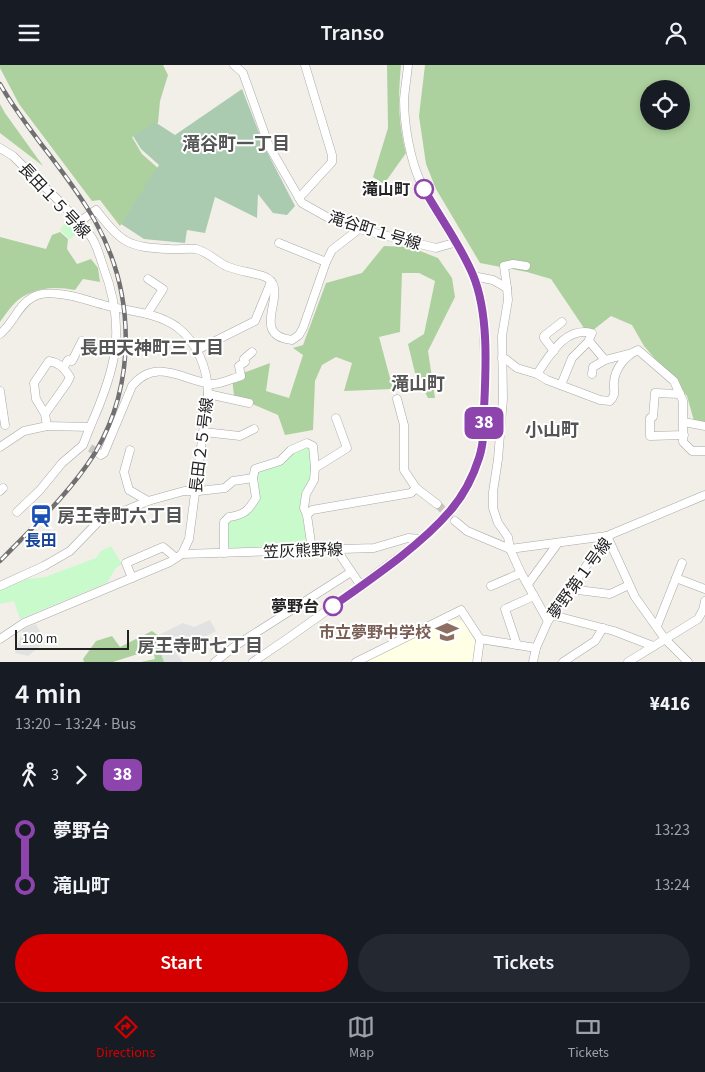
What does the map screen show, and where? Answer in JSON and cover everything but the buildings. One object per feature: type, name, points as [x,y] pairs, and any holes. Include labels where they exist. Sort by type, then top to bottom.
[{"type":"street","name":"滝谷町１号線","points":[[234,65],[243,73],[269,146],[302,203],[327,217],[359,229],[436,248],[457,241]]},
{"type":"street","points":[[243,73],[248,65]]},
{"type":"street","points":[[299,198],[332,162],[332,155],[305,65]]},
{"type":"street","points":[[257,660],[361,586],[422,539],[451,510],[469,482],[480,457],[485,384],[484,327],[480,300],[473,276],[457,241],[421,183],[414,163],[408,141],[404,99],[408,65]]},
{"type":"street","name":"長田１５号線","points":[[0,148],[13,155],[79,222],[93,239],[108,280],[115,307],[115,359],[102,401],[90,427],[90,448]]},
{"type":"street","points":[[79,222],[96,210],[115,234],[127,243],[148,248],[171,250],[195,249],[215,257],[225,265],[266,277],[274,286],[275,294],[269,321],[273,332],[282,339],[292,340],[299,335],[304,327],[326,262],[332,250],[359,229]]},
{"type":"street","points":[[279,243],[326,262]]},
{"type":"street","points":[[526,266],[504,265],[508,301],[502,335],[503,399],[498,459],[492,492],[493,508],[498,523],[508,537],[510,549],[521,573],[550,618],[603,628],[653,646]]},
{"type":"street","points":[[473,276],[493,280],[507,288]]},
{"type":"street","points":[[147,314],[163,289],[148,279]]},
{"type":"street","points":[[197,351],[255,321],[270,281]]},
{"type":"street","name":"長田２５号線","points":[[0,334],[18,310],[32,298],[44,294],[60,294],[163,319],[177,327],[197,351],[208,383],[208,394],[189,539],[179,556]]},
{"type":"street","points":[[554,351],[544,336],[562,322]]},
{"type":"street","points":[[537,374],[564,338],[584,331],[592,333],[589,341],[572,358],[561,385]]},
{"type":"street","points":[[64,367],[68,360],[72,361],[82,341]]},
{"type":"street","points":[[589,341],[605,360]]},
{"type":"street","points":[[592,374],[594,367],[605,360],[638,351],[674,381],[683,401],[683,442],[692,451],[705,451]]},
{"type":"street","points":[[16,512],[40,490],[62,463],[90,448],[101,455],[104,453],[132,386],[139,378],[149,372],[161,371],[212,385],[241,376],[239,366],[245,362],[244,359],[252,352]]},
{"type":"street","points":[[502,358],[507,359],[517,368],[537,374],[547,380],[600,400],[610,401],[615,393],[614,382],[617,371],[628,354]]},
{"type":"street","points":[[45,414],[70,377],[64,367],[49,361],[34,383],[36,399],[45,414],[47,426]]},
{"type":"street","points":[[0,391],[4,425]]},
{"type":"street","points":[[680,394],[655,393],[653,417],[650,418],[650,436],[684,435]]},
{"type":"street","points":[[208,394],[249,403]]},
{"type":"street","points":[[397,399],[404,425],[404,470],[416,488],[436,504]]},
{"type":"street","points":[[315,468],[347,448],[336,418]]},
{"type":"street","points":[[684,422],[705,426]]},
{"type":"street","points":[[0,447],[24,431],[47,426],[90,427]]},
{"type":"street","points":[[204,432],[240,436],[254,429]]},
{"type":"street","points":[[224,553],[224,522],[229,517],[241,515],[250,508],[256,498],[253,478],[255,469],[280,461],[291,450],[307,443],[313,446],[315,468],[314,480],[306,494],[304,508],[307,515],[312,550]]},
{"type":"street","points":[[130,450],[124,472],[129,490],[148,501]]},
{"type":"street","points":[[0,586],[44,567],[70,551],[98,522],[148,501],[184,491],[225,488],[233,481],[253,478]]},
{"type":"street","points":[[307,515],[312,510],[411,493],[416,488]]},
{"type":"street","name":"夢野第１号線","points":[[533,662],[536,648],[550,618],[606,536],[705,495]]},
{"type":"street","points":[[455,521],[467,531],[510,549],[606,536],[635,597],[665,639],[688,662]]},
{"type":"street","name":"笠灰熊野線","points":[[179,556],[374,548],[408,538],[422,539]]},
{"type":"street","points":[[528,584],[558,543]]},
{"type":"street","points":[[132,578],[126,563],[162,547],[179,556]]},
{"type":"street","points":[[336,549],[361,586]]},
{"type":"street","points":[[0,639],[24,623],[132,578],[179,556]]},
{"type":"street","points":[[657,626],[682,563]]},
{"type":"street","points":[[215,662],[235,646],[352,572]]},
{"type":"street","points":[[491,586],[521,573]]},
{"type":"street","points":[[676,578],[705,589]]},
{"type":"street","points":[[570,589],[610,594],[629,585]]},
{"type":"street","points":[[517,645],[505,609],[534,595]]},
{"type":"street","points":[[628,662],[698,619],[704,611],[705,601]]},
{"type":"street","points":[[356,662],[461,610],[480,639],[477,662]]},
{"type":"street","points":[[563,662],[595,641],[603,628]]},
{"type":"street","points":[[480,639],[536,648]]},
{"type":"shaded area","points":[[242,89],[265,148],[295,206],[287,215],[273,213],[258,194],[257,218],[215,197],[205,233],[187,230],[185,243],[144,239],[121,224],[159,165],[141,149],[133,136],[155,122],[175,135]]},
{"type":"shaded area","name":"市立夢野中学校","points":[[451,619],[463,621],[476,643],[474,662],[364,662]]},
{"type":"shaded area","points":[[210,620],[216,631],[186,646],[178,655],[183,662],[164,662],[155,637],[183,623],[194,627]]},
{"type":"shaded area","points":[[36,624],[45,642],[28,656],[15,653],[23,629]]},
{"type":"green space","points":[[0,65],[163,65],[168,75],[160,101],[158,123],[132,137],[142,154],[159,169],[120,226],[100,200],[92,201],[19,104]]},
{"type":"green space","points":[[387,65],[401,65],[399,109],[406,153],[384,184],[373,177],[388,128]]},
{"type":"green space","points":[[425,65],[705,65],[705,422],[694,421],[687,396],[644,346],[632,325],[611,316],[588,334],[551,279],[527,272],[480,263],[436,189],[426,164],[419,116]]},
{"type":"green space","points":[[0,104],[5,113],[43,166],[0,133]]},
{"type":"green space","points":[[70,216],[83,229],[70,239],[60,230]]},
{"type":"green space","points":[[60,232],[68,239],[67,249],[77,264],[91,259],[98,268],[100,282],[83,279],[75,290],[53,288],[31,292],[15,302],[0,322],[0,237],[46,249],[52,235]]},
{"type":"green space","points":[[384,246],[410,247],[438,258],[452,278],[455,297],[428,351],[435,398],[428,398],[415,373],[408,344],[424,334],[435,281],[419,273],[402,273],[400,332],[379,337],[393,389],[344,391],[352,363],[336,357],[322,365],[315,381],[313,430],[285,435],[278,415],[234,396],[232,377],[270,363],[266,391],[289,398],[303,355],[293,348],[303,345],[326,283],[362,273]]},
{"type":"green space","points":[[307,447],[310,449],[312,464],[311,478],[301,507],[307,543],[304,547],[227,547],[228,522],[245,514],[259,502],[258,471],[283,465],[294,453]]},
{"type":"green space","points":[[111,546],[122,564],[115,569],[107,583],[20,619],[14,601],[0,604],[0,590],[27,579],[45,577],[96,558],[101,551]]},
{"type":"green space","points":[[152,631],[159,636],[165,662],[141,662],[155,659],[152,647],[141,653],[113,662],[84,662],[83,659],[96,641],[112,636],[120,647]]},
{"type":"tunnel","points":[[90,448],[97,452]]},
{"type":"tunnel","points":[[437,504],[455,521]]},
{"type":"railway","points":[[0,84],[23,119],[73,186],[95,221],[108,248],[118,277],[124,307],[126,337],[124,367],[118,397],[109,426],[95,453],[63,496],[0,561]]},
{"type":"bus line","name":"38","points":[[333,606],[422,539],[439,523],[460,497],[480,457],[483,438],[485,384],[484,327],[480,300],[473,276],[457,241],[434,208],[424,189]]},
{"type":"place","name":"滝山町","points":[[424,189]]},
{"type":"place","name":"長田","points":[[41,516]]},
{"type":"place","name":"夢野台","points":[[333,606]]},
{"type":"place","name":"市立夢野中学校","points":[[447,632]]},
{"type":"district","name":"滝谷町一丁目","points":[[236,144]]},
{"type":"district","name":"長田天神町三丁目","points":[[152,348]]},
{"type":"district","name":"滝山町","points":[[418,384]]},
{"type":"district","name":"小山町","points":[[552,430]]},
{"type":"district","name":"房王寺町六丁目","points":[[120,516]]},
{"type":"district","name":"房王寺町七丁目","points":[[200,646]]}]
